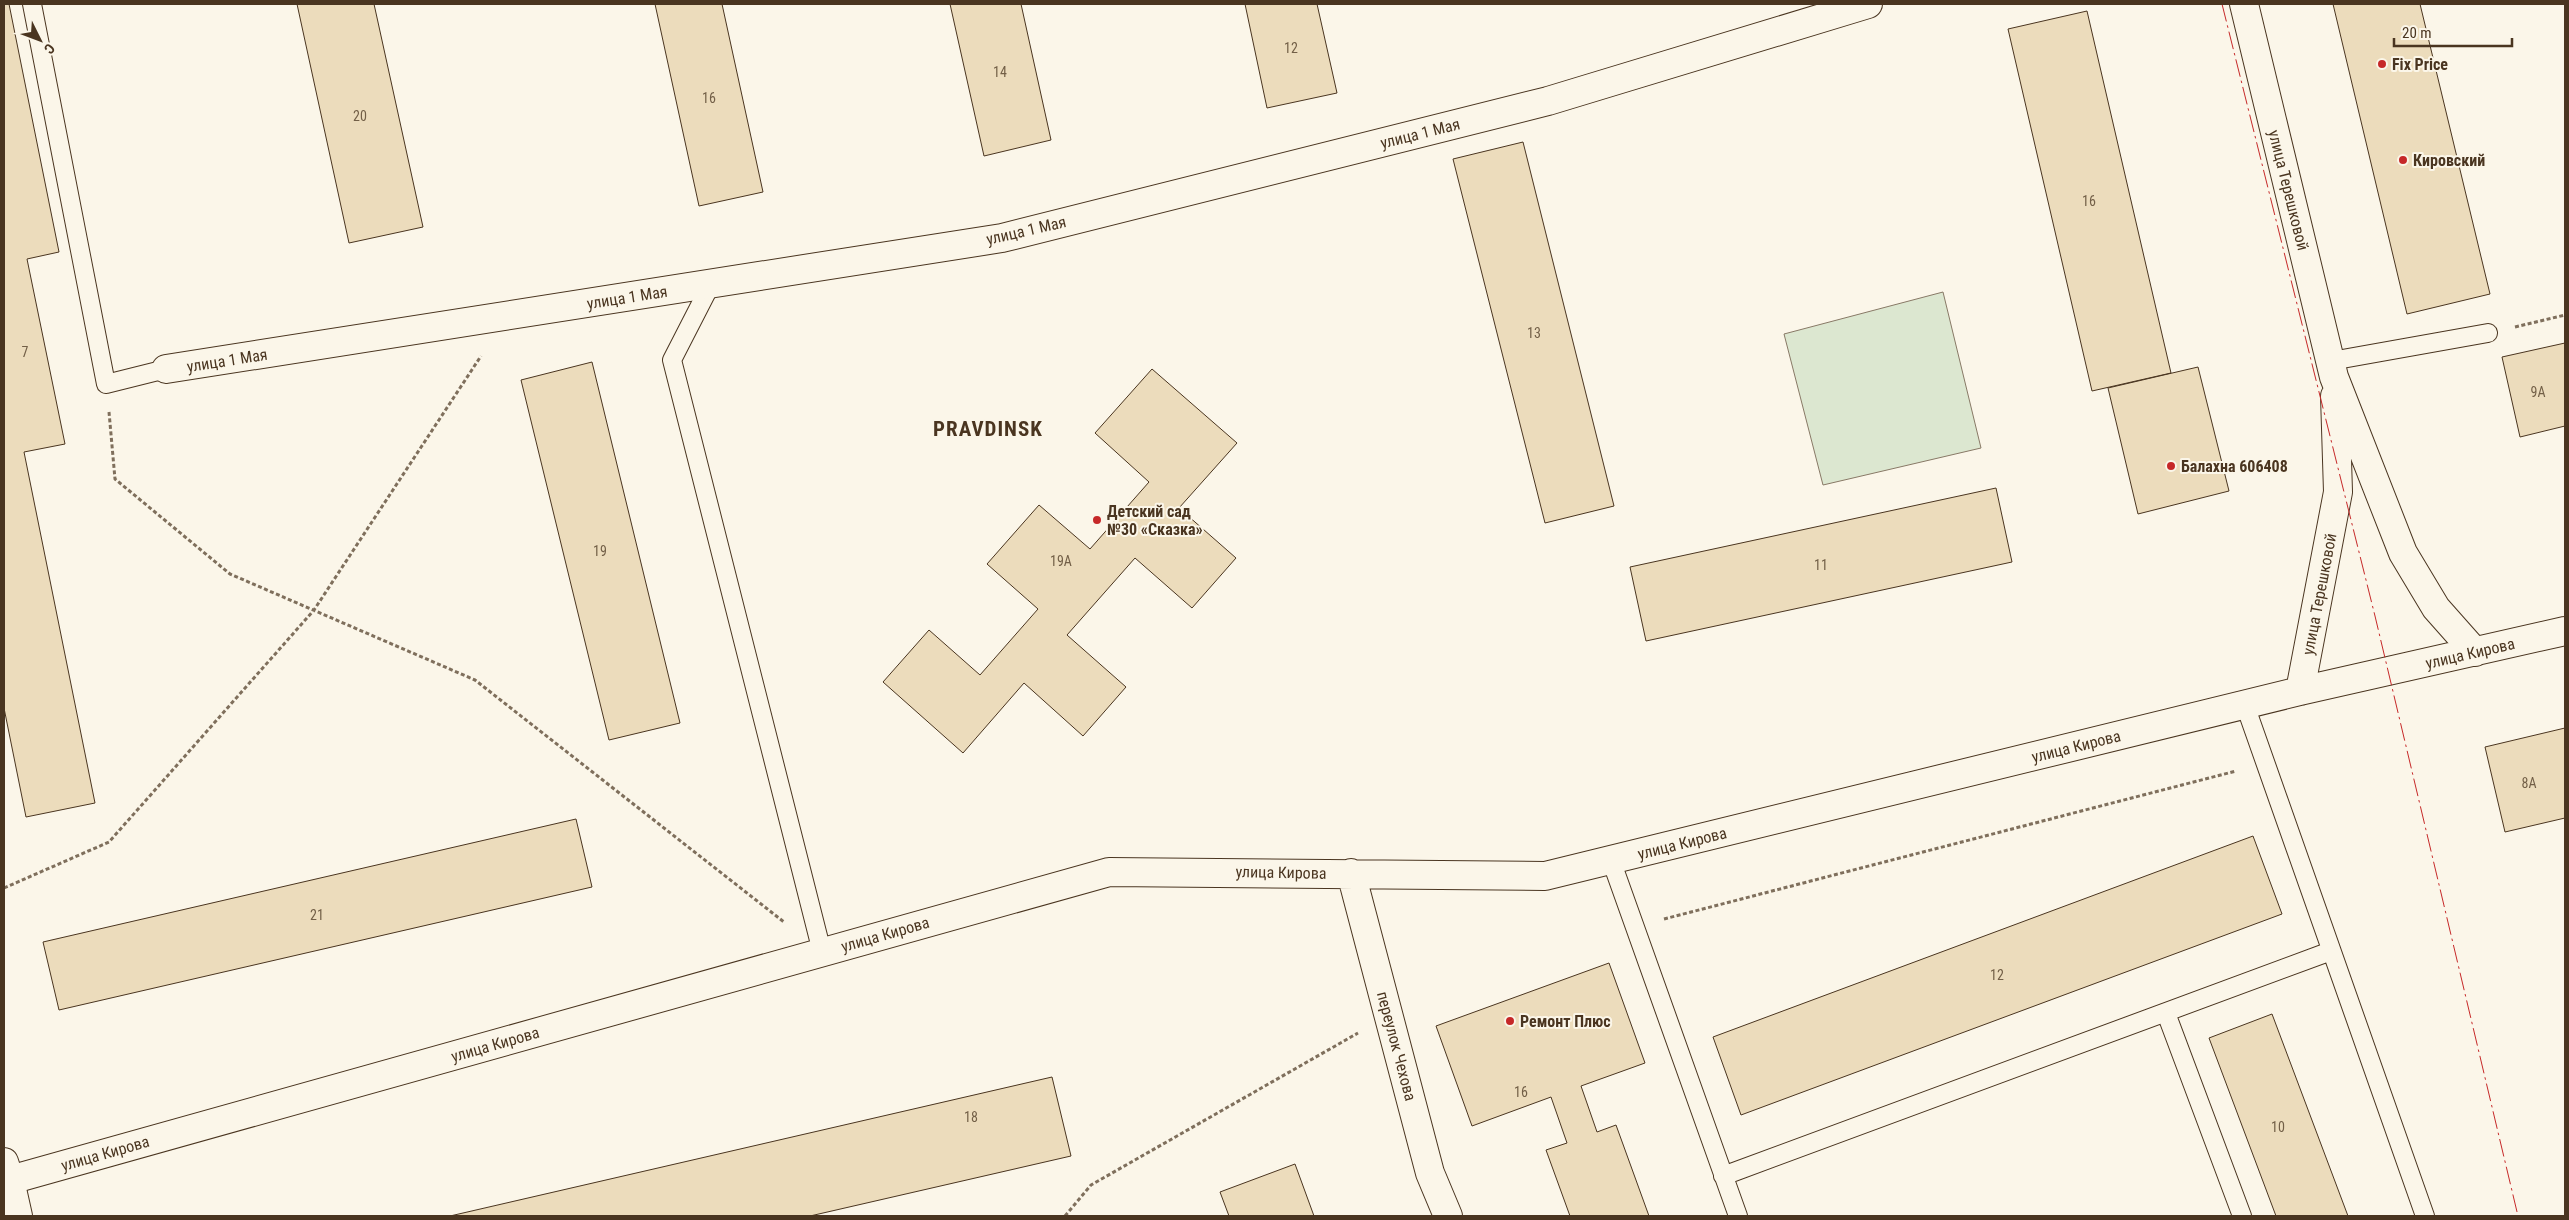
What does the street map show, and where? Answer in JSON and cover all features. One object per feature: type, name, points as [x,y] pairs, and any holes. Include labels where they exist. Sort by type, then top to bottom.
[{"type":"street","name":"улица 1 Мая","points":[[166,370],[1002,238],[1548,101],[1868,4]]},
{"type":"street","name":"улица Терешковой","points":[[2244,4],[2332,369],[2404,553],[2436,608],[2475,652]]},
{"type":"street","name":"улица Терешковой","points":[[2300,691],[2338,492],[2332,369]]},
{"type":"street","name":"улица Кирова","points":[[7,1171],[822,952],[1109,872],[1545,876],[2300,691],[2565,631]]},
{"type":"street","name":"переулок Чехова","points":[[1351,874],[1430,1173],[1448,1216]]},
{"type":"street","points":[[7,1171],[18,1216]]},
{"type":"lane","points":[[32,4],[106,384],[166,370]]},
{"type":"lane","points":[[711,284],[672,360],[822,952]]},
{"type":"lane","points":[[2332,369],[2488,333]]},
{"type":"lane","points":[[2245,705],[2425,1216]]},
{"type":"lane","points":[[1611,860],[1738,1216]]},
{"type":"lane","points":[[1723,1176],[2332,951]]},
{"type":"lane","points":[[2166,1013],[2242,1216]]},
{"type":"path","points":[[2488,333],[2565,315]]},
{"type":"path","points":[[4,888],[109,842],[314,610],[508,316]]},
{"type":"path","points":[[106,384],[115,479],[230,574],[475,680],[822,952]]},
{"type":"path","points":[[1635,927],[2266,764]]},
{"type":"path","points":[[1065,1216],[1092,1185],[1389,1015]]},
{"type":"green space","points":[[1943,292],[1981,448],[1823,485],[1784,334]]},
{"type":"building","points":[[4,4],[9,4],[59,252],[27,259],[65,444],[24,452],[95,803],[26,817],[4,708]]},
{"type":"building","points":[[297,4],[374,4],[423,227],[349,243]]},
{"type":"building","points":[[655,4],[722,4],[763,192],[699,206]]},
{"type":"building","points":[[950,4],[1021,4],[1051,140],[984,156]]},
{"type":"building","points":[[1245,4],[1317,4],[1337,93],[1267,108]]},
{"type":"building","points":[[2333,4],[2420,4],[2490,294],[2407,314]]},
{"type":"building","points":[[2087,11],[2171,373],[2092,391],[2008,29]]},
{"type":"building","points":[[1523,142],[1614,506],[1545,523],[1453,159]]},
{"type":"building","points":[[2565,343],[2565,426],[2520,437],[2502,357]]},
{"type":"building","points":[[592,362],[680,723],[609,740],[521,380]]},
{"type":"building","points":[[2198,367],[2229,491],[2138,514],[2108,388]]},
{"type":"building","points":[[1152,369],[1237,443],[1179,508],[1236,558],[1192,608],[1135,558],[1067,635],[1126,687],[1083,736],[1024,683],[963,753],[883,682],[929,630],[980,675],[1038,609],[987,564],[1039,505],[1090,549],[1149,482],[1095,433]]},
{"type":"building","points":[[1996,488],[2012,562],[1646,641],[1630,567]]},
{"type":"building","points":[[2565,728],[2565,818],[2505,832],[2485,747]]},
{"type":"building","points":[[576,819],[592,887],[59,1010],[43,942]]},
{"type":"building","points":[[2253,836],[2282,914],[1741,1115],[1713,1037]]},
{"type":"building","points":[[1609,963],[1645,1063],[1581,1086],[1597,1132],[1616,1125],[1649,1216],[1570,1216],[1546,1150],[1567,1143],[1551,1097],[1472,1126],[1436,1026]]},
{"type":"building","points":[[2272,1014],[2348,1216],[2276,1216],[2209,1038]]},
{"type":"building","points":[[1052,1077],[1071,1156],[810,1216],[450,1216]]},
{"type":"building","points":[[1295,1164],[1314,1216],[1229,1216],[1220,1192]]},
{"type":"power","points":[[2222,4],[2375,616],[2518,1216]]},
{"type":"place","name":"Fix Price","points":[[2382,64]]},
{"type":"place","name":"Кировский","points":[[2403,160]]},
{"type":"place","name":"Балахна 606408","points":[[2171,466]]},
{"type":"place","name":"Детский сад №30 «Сказка»","points":[[1097,520]]},
{"type":"place","name":"Ремонт Плюс","points":[[1510,1021]]},
{"type":"district","name":"PRAVDINSK","points":[[988,429]]}]
